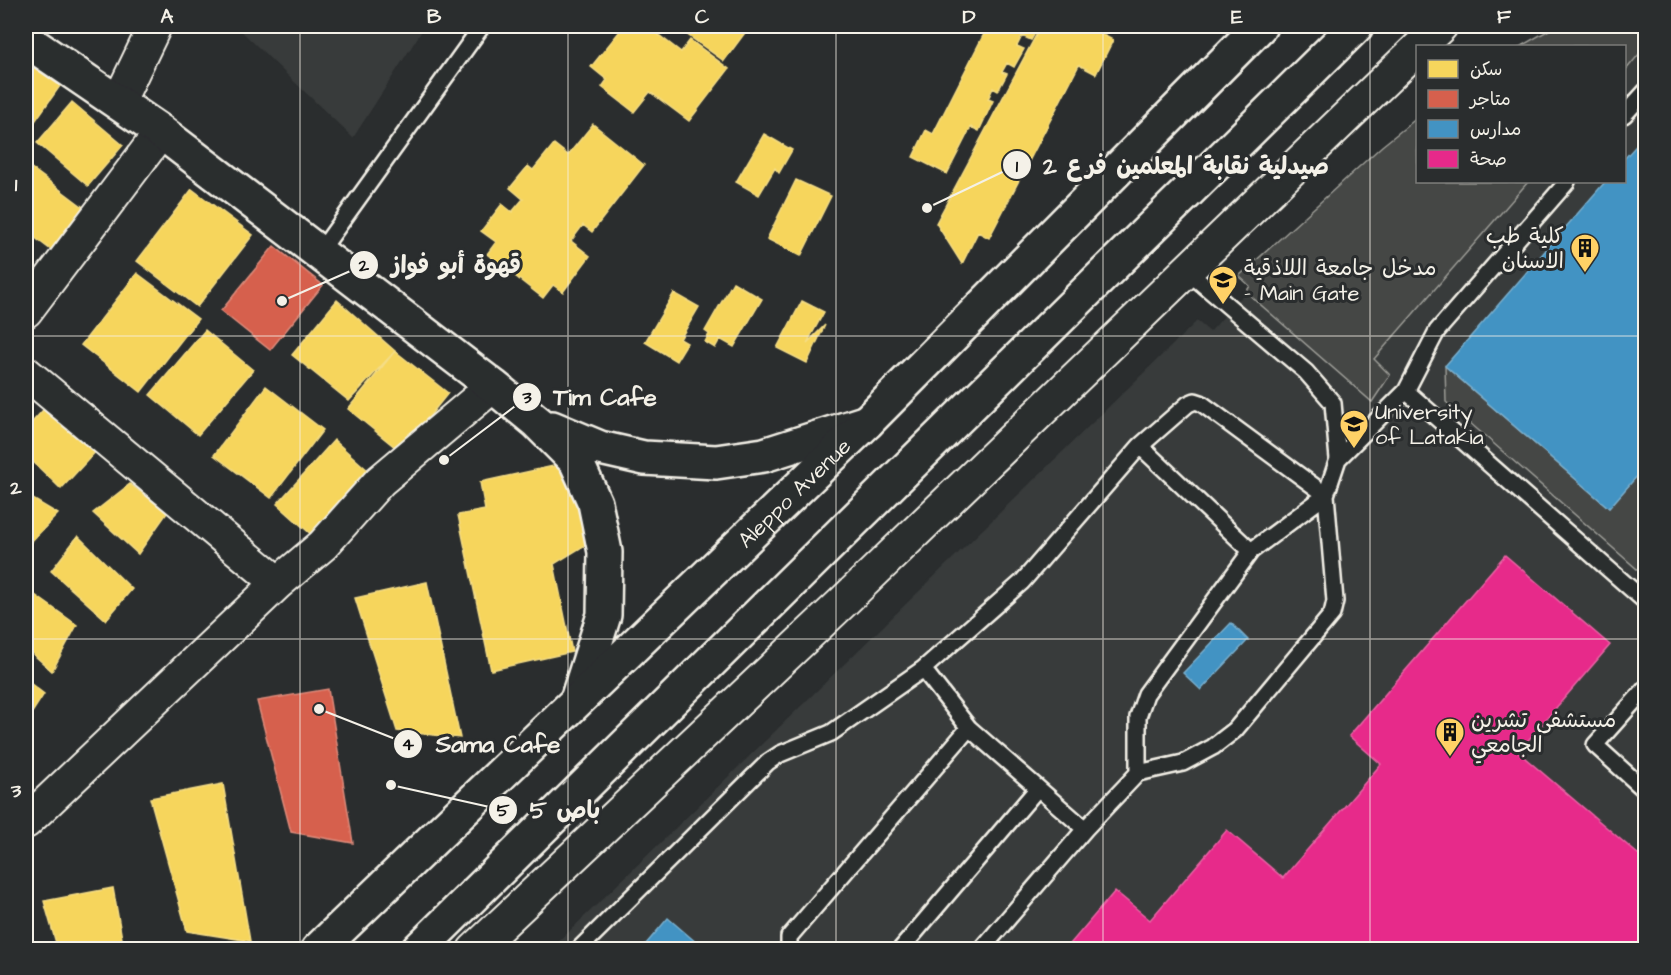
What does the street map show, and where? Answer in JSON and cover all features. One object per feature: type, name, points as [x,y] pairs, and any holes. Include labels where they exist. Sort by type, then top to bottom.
[{"type":"main road","name":"Aleppo Avenue","points":[[318,950],[578,697],[867,422],[1260,26]]},
{"type":"main road","points":[[418,950],[1356,26]]},
{"type":"main road","points":[[26,40],[161,132],[493,386],[537,422],[576,461],[595,503],[605,552],[604,615],[578,697]]},
{"type":"main road","points":[[537,422],[600,448],[644,458],[716,462],[764,455],[867,422]]},
{"type":"street","points":[[118,103],[155,26]]},
{"type":"street","points":[[1421,45],[1441,26]]},
{"type":"street","points":[[474,950],[834,610],[1416,50]]},
{"type":"street","points":[[26,311],[161,132]]},
{"type":"street","points":[[26,373],[278,583]]},
{"type":"street","points":[[26,822],[278,583],[323,545],[380,481],[493,386]]},
{"type":"lane","points":[[319,253],[482,26]]},
{"type":"lane","points":[[1626,113],[1646,91]]},
{"type":"lane","points":[[1338,459],[1406,391],[1437,331],[1566,183]]},
{"type":"lane","points":[[981,950],[1085,829],[1138,773],[1183,763],[1213,747],[1235,730],[1332,614],[1335,601],[1326,495],[1338,459],[1333,403],[1306,372],[1187,271]]},
{"type":"lane","points":[[1406,391],[1646,602]]},
{"type":"lane","points":[[578,950],[768,762],[780,754],[831,733],[923,669],[1022,582],[1140,446],[1188,404],[1195,401],[1202,403],[1326,495]]},
{"type":"lane","points":[[1140,446],[1251,551]]},
{"type":"lane","points":[[1138,773],[1138,717],[1146,694],[1251,551],[1326,495]]},
{"type":"lane","points":[[923,669],[969,728],[1085,829]]},
{"type":"lane","points":[[1646,688],[1595,746],[1646,791]]},
{"type":"lane","points":[[789,950],[789,937],[969,728]]},
{"type":"lane","points":[[900,950],[1038,788]]},
{"type":"shaded area","points":[[236,26],[425,26],[353,138]]},
{"type":"shaded area","name":"University of Latakia","points":[[1556,26],[1645,26],[1645,949],[550,950],[1197,321],[1210,332],[1250,287],[1239,276],[1416,118],[1416,183],[1626,183],[1626,45],[1523,45]]},
{"type":"shaded area","points":[[1556,26],[1645,26],[1645,47],[1626,70],[1626,45],[1523,45]]},
{"type":"shaded area","points":[[1416,119],[1416,183],[1527,183],[1374,359],[1390,375],[1372,402],[1246,292],[1250,286],[1239,276],[1382,146]]},
{"type":"shaded area","points":[[1445,366],[1609,508],[1645,466],[1645,576],[1446,402]]},
{"type":"building: سكن","points":[[624,26],[647,26],[681,52],[690,40],[729,69],[689,121],[650,92],[634,112],[602,87],[607,80],[591,67]]},
{"type":"building: سكن","points":[[675,26],[750,26],[724,61]]},
{"type":"building: سكن","points":[[988,26],[1039,26],[1031,40],[1022,36],[1017,46],[1024,49],[1014,67],[1007,63],[1002,72],[1007,74],[998,91],[993,88],[988,99],[993,101],[979,131],[971,127],[947,174],[913,157],[926,130],[933,134]]},
{"type":"building: سكن","points":[[1041,26],[1085,26],[1113,40],[1096,74],[1079,65],[989,238],[978,232],[962,264],[936,223]]},
{"type":"building: سكن","points":[[26,62],[60,86],[26,134]]},
{"type":"building: سكن","points":[[72,102],[123,145],[88,186],[37,143]]},
{"type":"building: سكن","points":[[593,124],[644,165],[592,232],[583,225],[571,241],[590,256],[563,292],[553,285],[543,298],[487,254],[496,242],[481,231],[502,204],[512,212],[523,199],[510,188],[528,166],[533,170],[554,144],[568,155]]},
{"type":"building: سكن","points":[[764,134],[792,150],[779,173],[775,168],[759,195],[736,182]]},
{"type":"building: سكن","points":[[26,164],[83,207],[51,250],[26,231]]},
{"type":"building: سكن","points":[[796,180],[831,196],[801,256],[767,239]]},
{"type":"building: سكن","points":[[192,189],[253,235],[197,307],[137,261]]},
{"type":"building: سكن","points":[[26,261],[40,272],[26,292]]},
{"type":"building: سكن","points":[[137,273],[198,319],[141,392],[81,345]]},
{"type":"building: سكن","points":[[733,282],[762,299],[734,347],[720,339],[715,348],[705,342],[709,334],[705,331]]},
{"type":"building: سكن","points":[[674,293],[699,307],[680,339],[687,343],[676,361],[645,342]]},
{"type":"building: سكن","points":[[337,300],[395,351],[349,401],[292,355]]},
{"type":"building: سكن","points":[[802,301],[824,312],[807,343],[825,325],[807,363],[777,348]]},
{"type":"building: سكن","points":[[205,330],[253,370],[198,435],[150,395]]},
{"type":"building: سكن","points":[[395,351],[448,393],[401,452],[348,409]]},
{"type":"building: سكن","points":[[266,386],[323,430],[271,498],[214,455]]},
{"type":"building: سكن","points":[[43,410],[97,450],[61,489],[26,455],[26,429]]},
{"type":"building: سكن","points":[[334,440],[380,481],[323,545],[277,504]]},
{"type":"building: سكن","points":[[576,461],[605,533],[554,564],[572,652],[491,670],[458,515],[485,510],[480,482]]},
{"type":"building: سكن","points":[[130,484],[167,513],[138,554],[93,513]]},
{"type":"building: سكن","points":[[26,495],[58,514],[26,547]]},
{"type":"building: سكن","points":[[78,536],[132,589],[106,620],[51,571]]},
{"type":"building: سكن","points":[[427,582],[460,738],[397,731],[355,598]]},
{"type":"building: سكن","points":[[28,590],[77,625],[52,671],[26,648],[26,593]]},
{"type":"building: سكن","points":[[26,680],[44,694],[26,722]]},
{"type":"building: سكن","points":[[223,784],[250,941],[187,931],[150,798]]},
{"type":"building: سكن","points":[[113,888],[124,950],[58,950],[44,901]]},
{"type":"building: متاجر","points":[[274,246],[323,285],[270,350],[221,311]]},
{"type":"building: متاجر","points":[[328,689],[353,843],[291,832],[257,701]]},
{"type":"building: مدارس","name":"كلية طب الاسنان","points":[[1646,135],[1646,466],[1609,508],[1445,366],[1604,183],[1626,183],[1626,157]]},
{"type":"building: مدارس","points":[[1231,623],[1248,640],[1201,690],[1183,673]]},
{"type":"building: مدارس","points":[[668,918],[705,950],[652,950],[646,944]]},
{"type":"building: صحة","name":"مستشفى تشرين الجامعي","points":[[1505,555],[1610,645],[1518,752],[1646,861],[1646,950],[1065,950],[1115,891],[1150,920],[1227,830],[1283,878],[1381,764],[1349,736]]},
{"type":"place","name":"صيدلية نقابة المعلمين فرع 2","points":[[927,208]]},
{"type":"place","name":"كلية طب الاسنان","points":[[1585,274]]},
{"type":"place","name":"قهوة أبو فواز","points":[[282,301]]},
{"type":"place","name":"مدخل جامعة اللاذقية - Main Gate","points":[[1223,306]]},
{"type":"place","name":"University of Latakia","points":[[1354,450]]},
{"type":"place","name":"Tim Cafe","points":[[444,460]]},
{"type":"place","name":"Sama Cafe","points":[[319,709]]},
{"type":"place","name":"مستشفى تشرين الجامعي","points":[[1450,758]]},
{"type":"place","name":"باص 5","points":[[391,785]]}]
